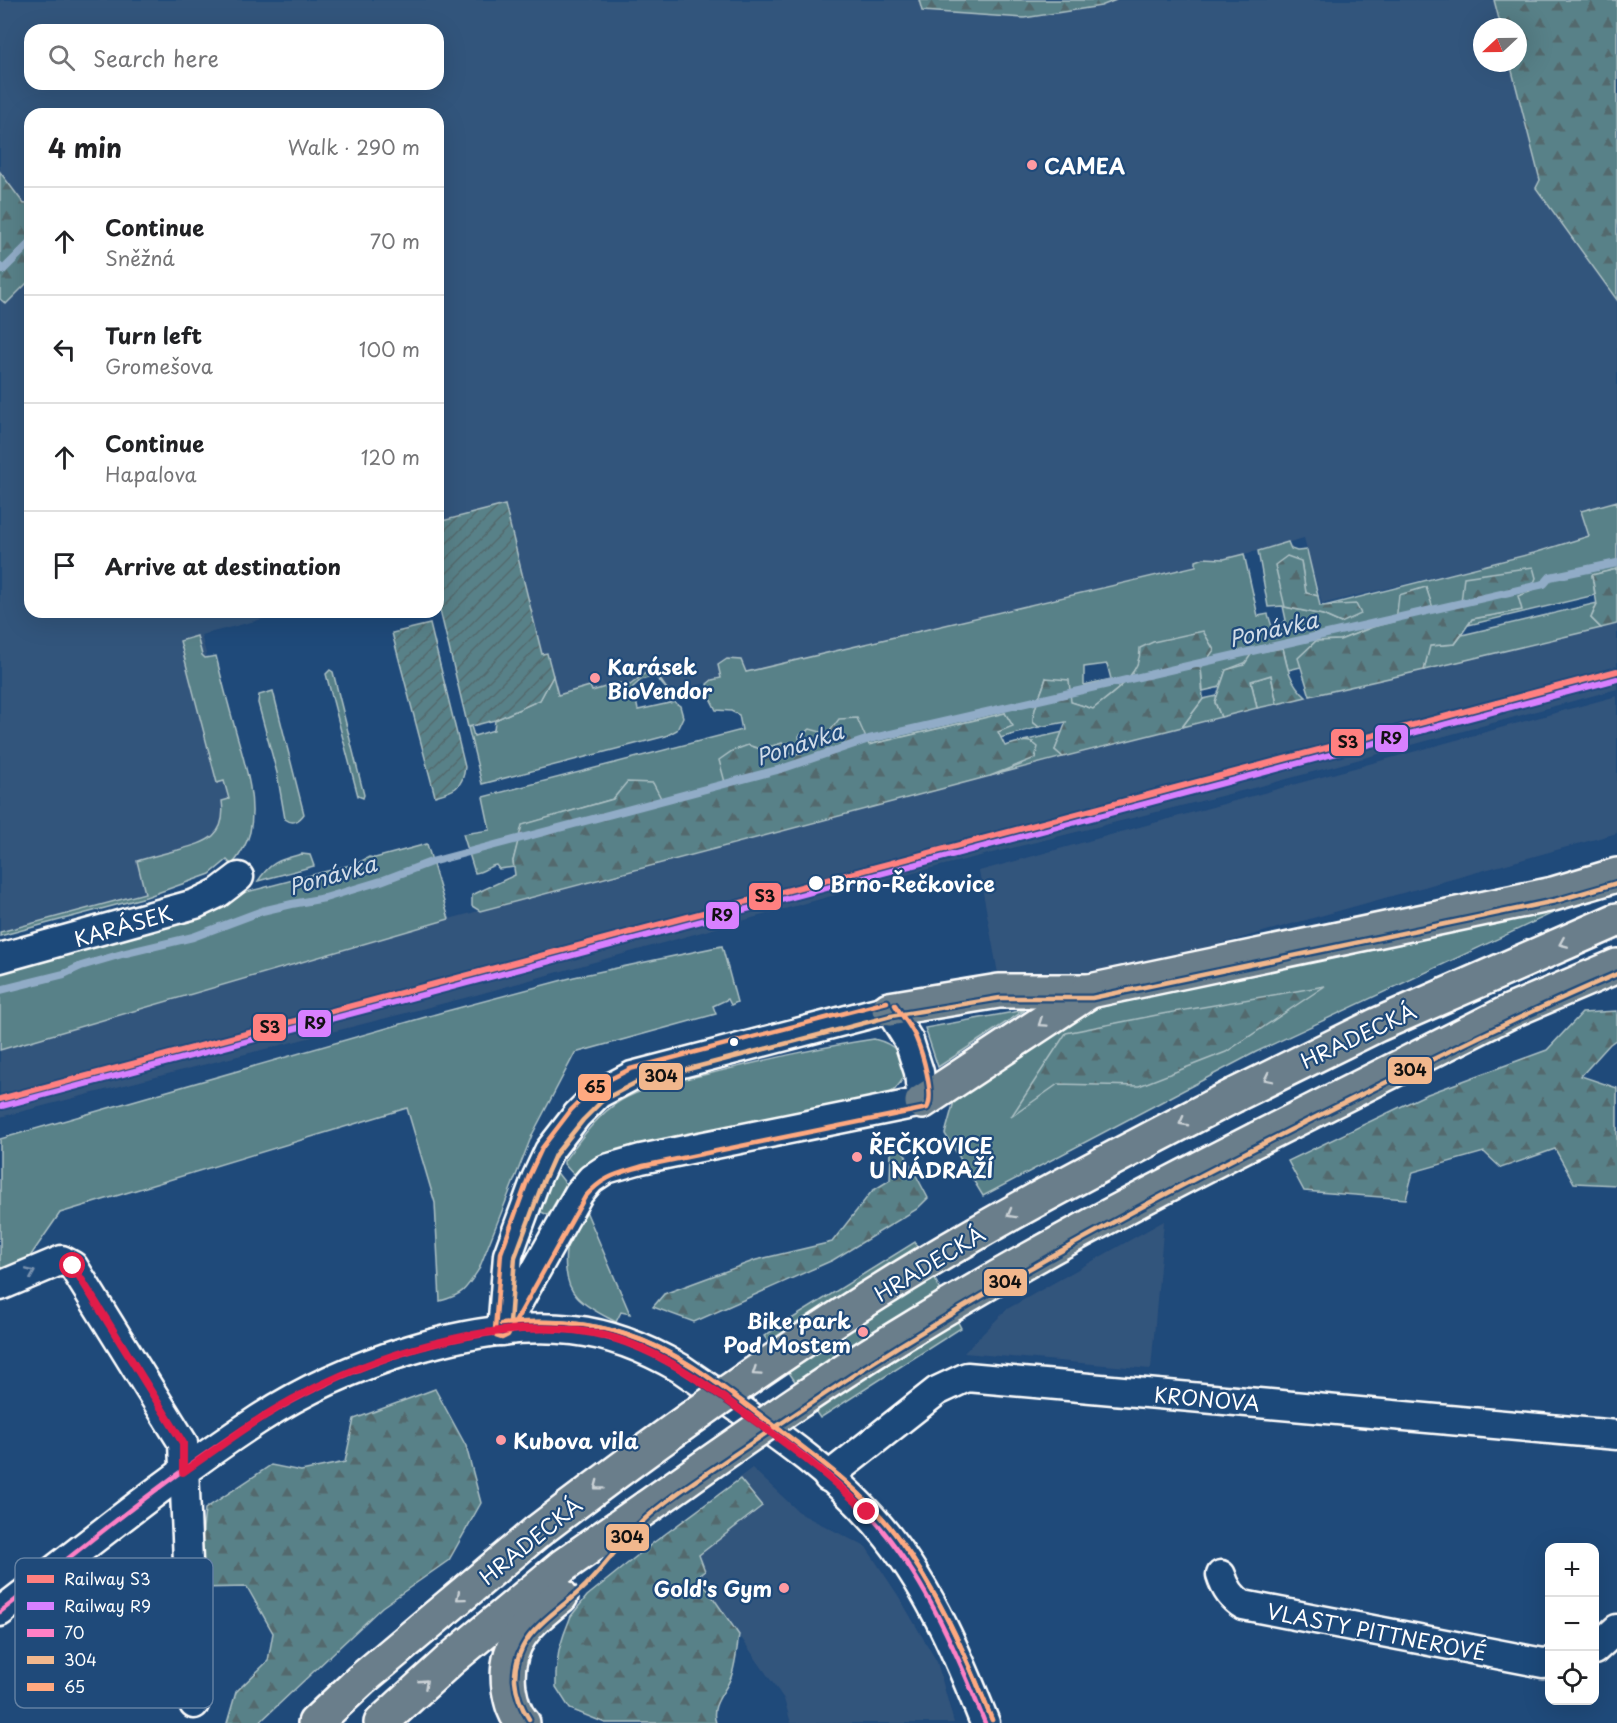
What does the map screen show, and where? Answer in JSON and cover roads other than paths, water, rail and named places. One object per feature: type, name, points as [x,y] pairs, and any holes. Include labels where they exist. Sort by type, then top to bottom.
[{"type":"highway","points":[[889,1010],[999,991],[1090,991],[1553,894],[1617,875]]},
{"type":"highway","name":"HRADECKÁ","points":[[315,1723],[361,1680],[537,1532],[662,1438],[753,1374],[872,1297],[1032,1202],[1235,1095],[1377,1025],[1617,920]]},
{"type":"highway","name":"HRADECKÁ","points":[[381,1723],[450,1660],[571,1574],[647,1507],[795,1404],[909,1330],[1024,1262],[1141,1198],[1511,1011],[1617,966]]},
{"type":"highway","points":[[922,1102],[1090,991]]},
{"type":"highway","points":[[523,1723],[514,1709],[508,1680],[508,1663],[513,1645],[522,1631],[571,1574]]},
{"type":"street","name":"KARÁSEK","points":[[0,958],[195,904],[218,893],[239,877]]},
{"type":"street","points":[[889,1010],[909,1041],[919,1072],[922,1102],[640,1159],[606,1169],[591,1179],[579,1193],[502,1331],[508,1255],[536,1179],[549,1151],[577,1115],[598,1094],[632,1076],[889,1010]]},
{"type":"street","points":[[0,1286],[62,1260],[73,1266],[183,1443],[189,1558]]},
{"type":"street","points":[[71,1558],[183,1472],[260,1419],[304,1393],[360,1368],[429,1346],[502,1331],[574,1330],[606,1336],[643,1349],[680,1368],[812,1462],[867,1512],[889,1538],[911,1570],[948,1633],[985,1723]]},
{"type":"street","name":"KRONOVA","points":[[828,1477],[937,1390],[967,1377],[1617,1436]]},
{"type":"street","name":"VLASTY PITTNEROVÉ","points":[[1221,1575],[1234,1599],[1244,1605],[1545,1663]]},
{"type":"street","points":[[0,1612],[15,1601]]},
{"type":"street","points":[[1599,1645],[1617,1629]]},
{"type":"waterway","points":[[0,267],[3,270],[24,249]]},
{"type":"waterway","name":"Ponávka","points":[[0,990],[64,974],[81,966],[122,954],[193,937],[262,911],[325,898],[381,881],[431,862],[781,769],[869,739],[1544,584],[1550,577],[1617,563]]},
{"type":"rail line","name":"S3","points":[[0,1099],[1617,671]]},
{"type":"rail line","name":"R9","points":[[2,1106],[1617,679]]},
{"type":"place","name":"CAMEA","points":[[1032,165]]},
{"type":"place","name":"Karásek BioVendor","points":[[595,678]]},
{"type":"place","name":"Brno-Řečkovice","points":[[816,883]]},
{"type":"place","name":"ŘEČKOVICE U NÁDRAŽÍ","points":[[857,1157]]},
{"type":"place","name":"Bike park Pod Mostem","points":[[863,1332]]},
{"type":"place","name":"Kubova vila","points":[[501,1440]]},
{"type":"place","name":"Gold's Gym","points":[[784,1588]]}]
